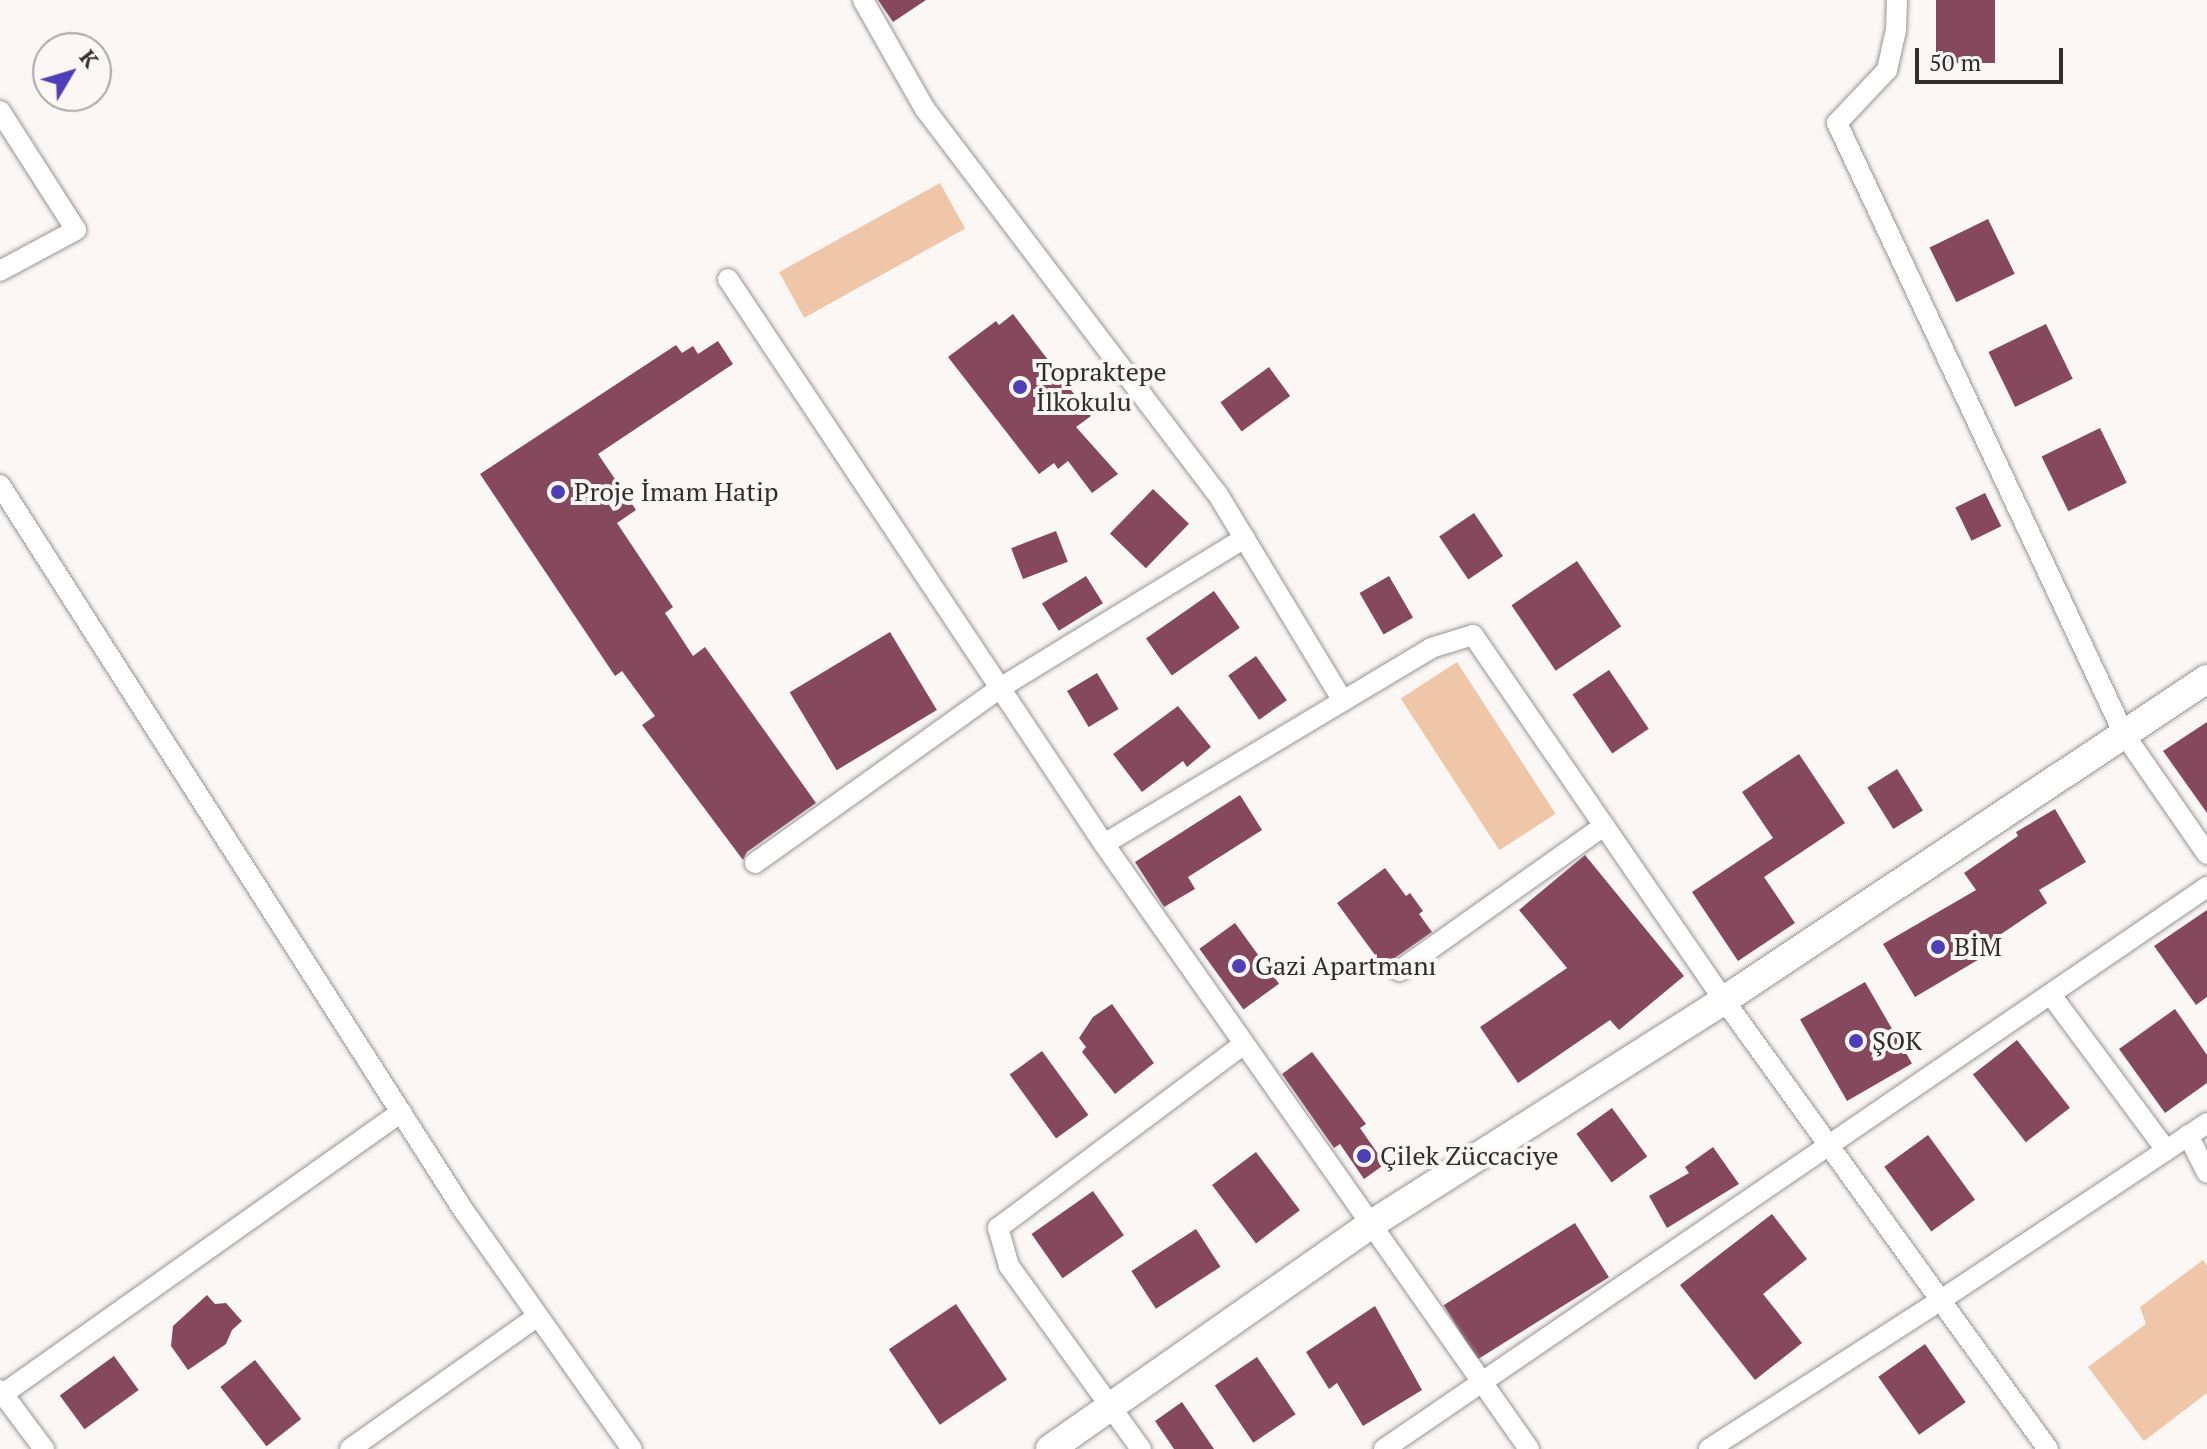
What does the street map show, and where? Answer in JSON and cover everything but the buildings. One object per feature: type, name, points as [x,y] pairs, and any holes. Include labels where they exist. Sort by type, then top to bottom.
[{"type":"main road","points":[[1050,1449],[1370,1225],[1724,1000],[2207,679]]},
{"type":"street","points":[[863,0],[925,109],[1217,493],[1343,701]]},
{"type":"street","points":[[1897,0],[1896,30],[1887,70],[1837,123],[2124,734],[2207,854]]},
{"type":"street","points":[[0,111],[76,230],[0,271]]},
{"type":"street","points":[[728,279],[1104,844],[1529,1449]]},
{"type":"street","points":[[0,485],[401,1112],[632,1449]]},
{"type":"street","points":[[755,863],[1000,688],[1245,538]]},
{"type":"street","points":[[1104,844],[1431,648],[1473,635],[1724,1000],[2048,1449]]},
{"type":"street","points":[[1399,971],[1604,826]]},
{"type":"street","points":[[1384,1449],[1480,1380],[1831,1147],[2207,887]]},
{"type":"street","points":[[2051,995],[2166,1150]]},
{"type":"street","points":[[1141,1449],[1009,1266],[998,1228],[1244,1044]]},
{"type":"street","points":[[44,1449],[2,1392],[401,1112]]},
{"type":"street","points":[[1709,1449],[1941,1300],[2207,1123]]},
{"type":"street","points":[[2188,1135],[2207,1173]]},
{"type":"street","points":[[350,1449],[538,1316]]},
{"type":"shaded area","points":[[940,183],[965,228],[804,318],[779,272]]},
{"type":"shaded area","points":[[1457,662],[1556,814],[1499,850],[1401,698]]},
{"type":"shaded area","points":[[2203,1260],[2207,1266],[2207,1393],[2144,1441],[2088,1367],[2146,1324],[2140,1307]]},
{"type":"place","name":"Topraktepe İlkokulu","points":[[1020,387]]},
{"type":"place","name":"Proje İmam Hatip","points":[[558,492]]},
{"type":"place","name":"BİM","points":[[1938,947]]},
{"type":"place","name":"Gazi Apartmanı","points":[[1239,966]]},
{"type":"place","name":"ŞOK","points":[[1856,1041]]},
{"type":"place","name":"Çilek Züccaciye","points":[[1364,1156]]}]
